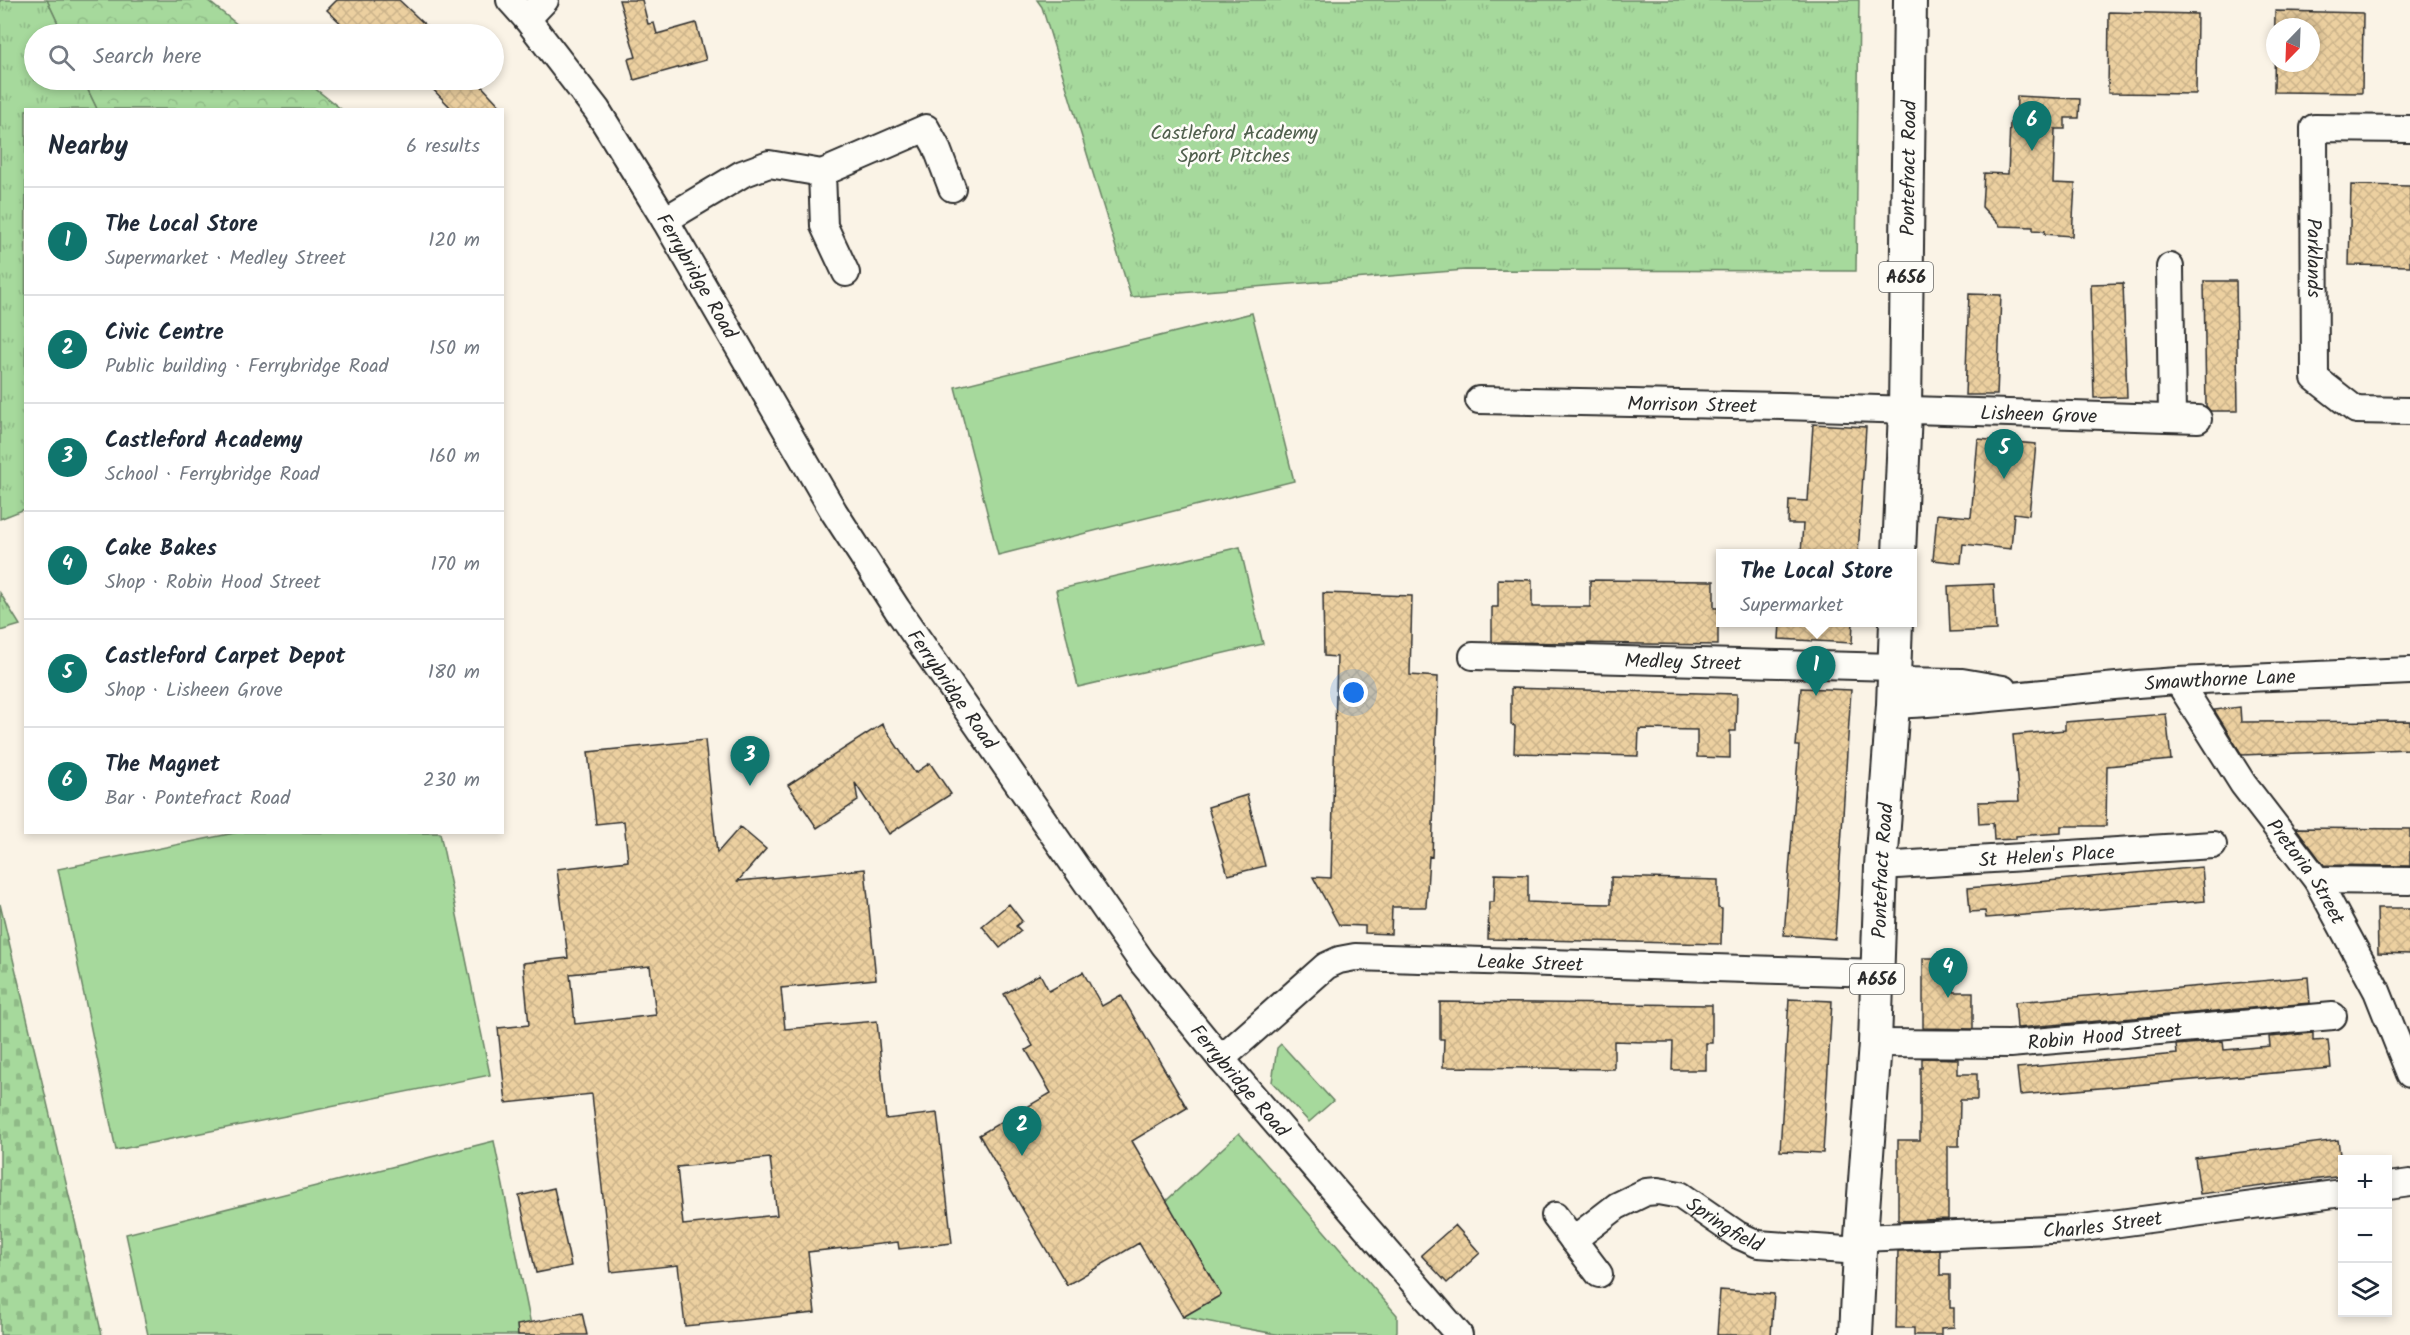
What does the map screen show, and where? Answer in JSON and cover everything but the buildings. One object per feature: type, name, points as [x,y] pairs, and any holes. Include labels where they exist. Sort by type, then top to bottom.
[{"type":"main road","name":"Pontefract Road","points":[[1899,549],[1905,410],[1910,0]]},
{"type":"main road","name":"Pontefract Road","points":[[1856,1335],[1875,1043],[1881,866],[1896,627]]},
{"type":"street","name":"Ferrybridge Road","points":[[510,0],[597,110],[665,220],[834,512],[897,609],[1142,962],[1450,1332]]},
{"type":"street","points":[[527,19],[545,0]]},
{"type":"street","points":[[665,220],[742,174],[769,164],[822,173],[926,128],[936,146],[952,188]]},
{"type":"street","name":"Parklands","points":[[2410,129],[2314,128],[2314,378],[2356,410],[2410,411]]},
{"type":"street","points":[[822,173],[825,226],[846,273]]},
{"type":"street","points":[[2170,267],[2172,418]]},
{"type":"street","name":"Morrison Street","points":[[1479,400],[1905,410]]},
{"type":"street","name":"Lisheen Grove","points":[[1905,410],[2198,419]]},
{"type":"street","name":"Medley Street","points":[[1473,656],[1893,685]]},
{"type":"street","name":"Smawthorne Lane","points":[[1893,685],[1967,702],[2030,693],[2178,681],[2410,671]]},
{"type":"street","name":"Pretoria Street","points":[[2178,681],[2243,784],[2317,880],[2377,991],[2410,1074]]},
{"type":"street","name":"St Helen's Place","points":[[1881,866],[2213,845]]},
{"type":"street","points":[[2317,880],[2410,881]]},
{"type":"street","name":"Leake Street","points":[[1221,1059],[1326,966],[1355,957],[1878,973]]},
{"type":"street","name":"Robin Hood Street","points":[[1875,1043],[2010,1044],[2333,1016]]},
{"type":"street","points":[[2392,1185],[2410,1183]]},
{"type":"street","name":"Springfield","points":[[1574,1240],[1617,1206],[1646,1192],[1658,1191],[1680,1195],[1738,1235],[1758,1244],[1861,1244]]},
{"type":"street","name":"Charles Street","points":[[1861,1244],[2075,1229],[2338,1194]]},
{"type":"street","points":[[1555,1216],[1599,1274]]},
{"type":"green space","points":[[0,0],[47,0],[58,24],[24,24],[24,90],[88,90],[97,108],[24,108],[24,509],[0,519]]},
{"type":"green space","points":[[47,0],[207,0],[237,24],[58,24]]},
{"type":"green space","name":"Castleford Academy Sport Pitches","points":[[1037,0],[1859,0],[1856,271],[1465,270],[1131,297],[1042,7]]},
{"type":"green space","points":[[88,90],[317,90],[340,108],[97,108]]},
{"type":"green space","points":[[1252,313],[1294,481],[998,555],[955,387]]},
{"type":"green space","points":[[1240,547],[1263,644],[1078,687],[1056,590]]},
{"type":"green space","points":[[0,593],[20,625],[0,631]]},
{"type":"green space","points":[[229,834],[440,834],[490,1075],[116,1150],[58,869]]},
{"type":"green space","points":[[0,904],[102,1335],[0,1335]]},
{"type":"green space","points":[[1281,1044],[1333,1101],[1309,1122],[1272,1082],[1277,1048]]},
{"type":"green space","points":[[1239,1133],[1397,1315],[1395,1335],[1281,1335],[1183,1317],[1221,1295],[1166,1201]]},
{"type":"green space","points":[[494,1141],[533,1335],[148,1335],[126,1234]]},
{"type":"place","name":"The Magnet","points":[[2032,151]]},
{"type":"place","name":"Castleford Carpet Depot","points":[[2004,479]]},
{"type":"place","name":"The Local Store","points":[[1816,696]]},
{"type":"place","name":"Castleford Academy","points":[[750,786]]},
{"type":"place","name":"Cake Bakes","points":[[1948,998]]},
{"type":"place","name":"Civic Centre","points":[[1022,1156]]}]
